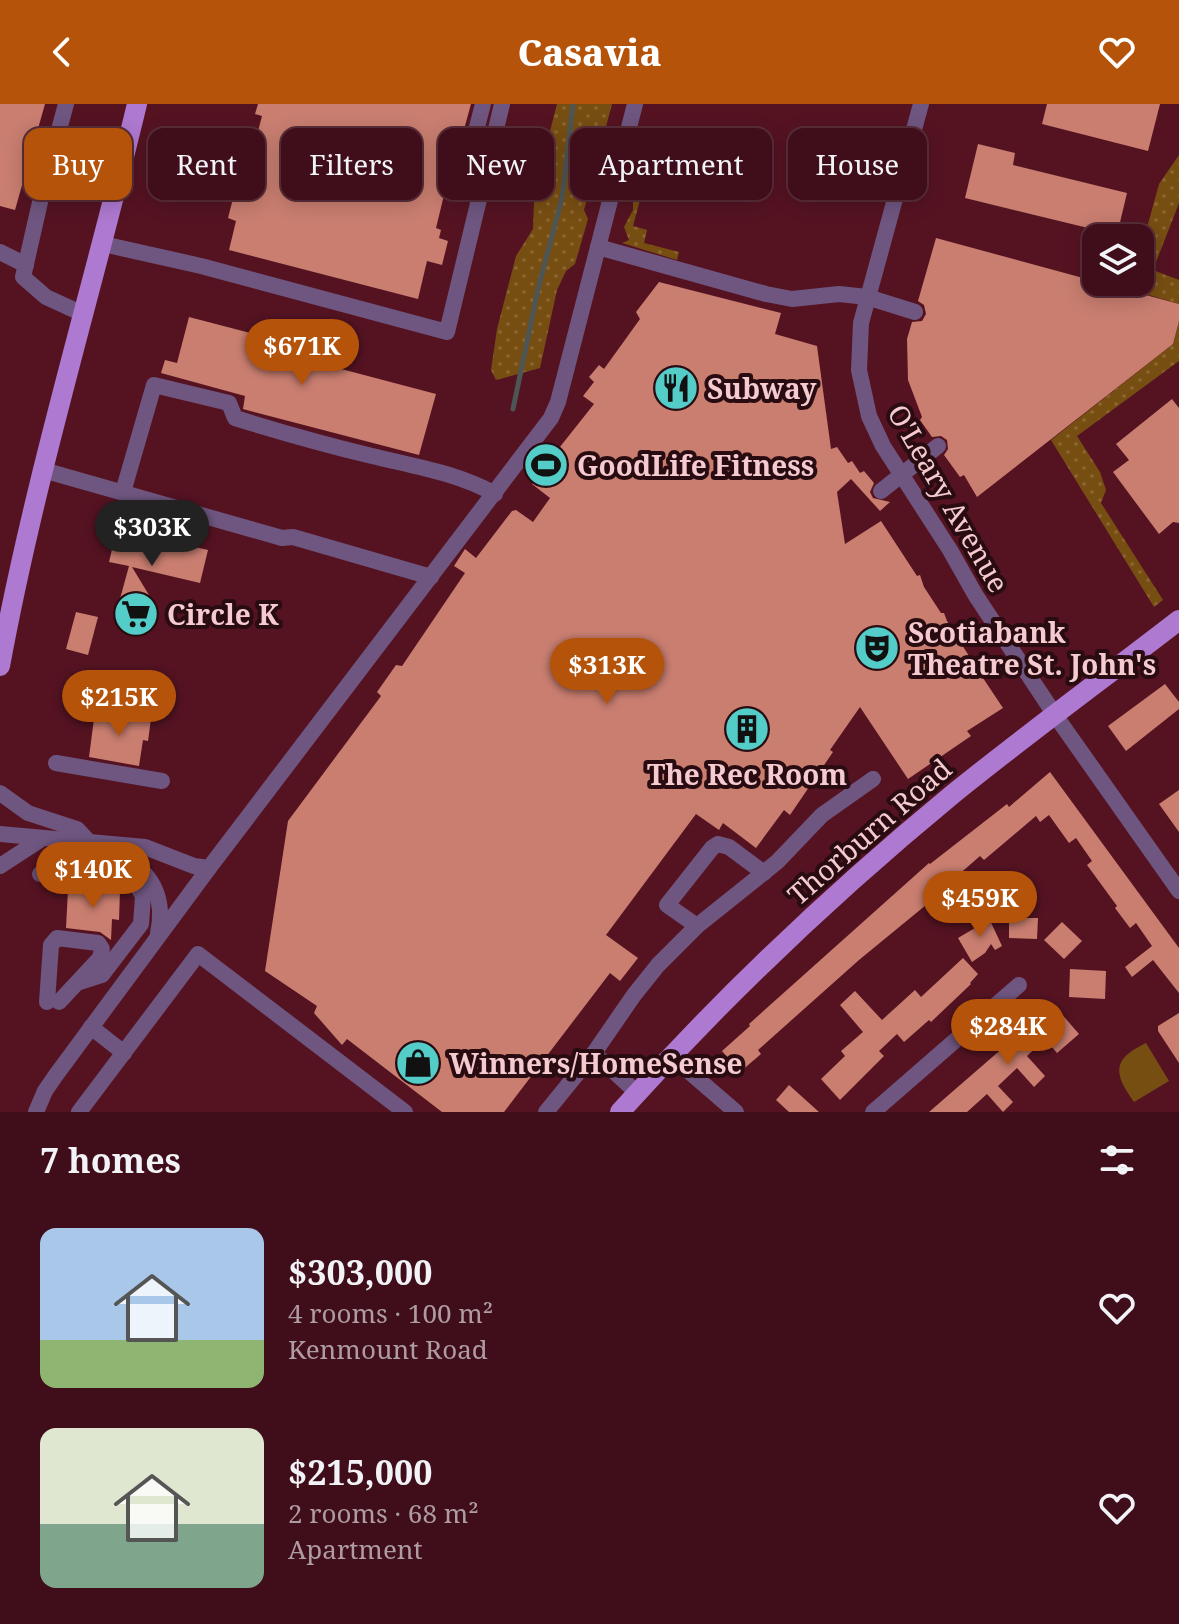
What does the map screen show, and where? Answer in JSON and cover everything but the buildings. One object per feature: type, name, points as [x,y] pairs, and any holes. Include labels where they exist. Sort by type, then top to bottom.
[{"type":"main road","points":[[0,666],[14,589],[43,470],[137,104]]},
{"type":"main road","name":"Thorburn Road","points":[[620,1112],[741,983],[830,899],[952,795],[1179,620]]},
{"type":"street","points":[[66,104],[23,277],[46,297],[83,314]]},
{"type":"street","points":[[477,128],[483,104]]},
{"type":"street","points":[[103,244],[201,266],[447,332],[502,104]]},
{"type":"street","points":[[36,1112],[45,1091],[157,938],[551,418],[558,402],[635,104]]},
{"type":"street","name":"O'Leary Avenue","points":[[921,104],[861,323],[858,354],[864,401],[875,431],[976,596],[1055,715],[1177,883]]},
{"type":"street","points":[[598,247],[792,299],[839,294],[867,297],[915,312]]},
{"type":"street","points":[[0,252],[26,265]]},
{"type":"street","points":[[123,492],[154,385],[229,403],[235,418],[476,484],[495,494]]},
{"type":"street","points":[[881,491],[938,446]]},
{"type":"street","points":[[43,470],[282,538],[293,537],[339,549],[431,577]]},
{"type":"street","points":[[56,763],[162,781]]},
{"type":"street","points":[[546,1112],[594,1053],[658,965],[697,926],[777,862],[822,815],[873,779]]},
{"type":"street","points":[[0,793],[28,813],[77,829],[90,843]]},
{"type":"street","points":[[0,834],[145,847],[194,866],[209,868]]},
{"type":"street","points":[[0,866],[43,838]]},
{"type":"street","points":[[697,926],[667,905],[712,848],[718,844],[729,847],[764,873]]},
{"type":"street","points":[[123,846],[126,859],[141,868],[158,897],[162,915],[157,938]]},
{"type":"street","points":[[40,874],[124,879],[136,884],[143,896],[141,924],[102,975],[77,983],[53,1002],[51,945],[57,938],[98,943],[102,949],[100,958],[77,983]]},
{"type":"street","points":[[79,1112],[198,954],[405,1112]]},
{"type":"street","points":[[873,1112],[1019,985]]},
{"type":"street","points":[[91,1027],[124,1053]]},
{"type":"street","points":[[594,1053],[637,1093]]},
{"type":"street","points":[[671,1056],[736,1112]]},
{"type":"shaded area","points":[[557,104],[612,104],[606,128],[570,128],[570,200],[587,200],[584,210],[588,219],[575,264],[566,271],[557,290],[540,368],[496,380],[491,370],[497,329],[516,256],[533,229],[535,200],[554,200],[554,128],[551,128]]},
{"type":"shaded area","points":[[1179,155],[1179,203],[1154,267],[1154,224],[1148,224],[1159,184]]},
{"type":"shaded area","points":[[633,200],[640,200],[633,226],[647,230],[644,243],[679,252],[677,260],[622,243],[629,240],[624,227],[633,210]]},
{"type":"shaded area","points":[[1154,270],[1179,280],[1179,304],[1152,296]]},
{"type":"shaded area","points":[[1179,321],[1179,361],[1077,436],[1100,472],[1106,490],[1101,503],[1163,600],[1154,607],[1051,440],[1173,344]]},
{"type":"shaded area","points":[[1146,1043],[1169,1081],[1134,1102],[1122,1083],[1119,1068],[1127,1055]]},
{"type":"waterway","points":[[513,409],[538,289],[562,198],[573,104]]},
{"type":"place","name":"Subway","points":[[676,388]]},
{"type":"place","name":"GoodLife Fitness","points":[[546,465]]},
{"type":"place","name":"Circle K","points":[[136,614]]},
{"type":"place","name":"Scotiabank Theatre St. John's","points":[[877,648]]},
{"type":"place","name":"The Rec Room","points":[[747,729]]},
{"type":"place","name":"Winners/HomeSense","points":[[418,1063]]}]
